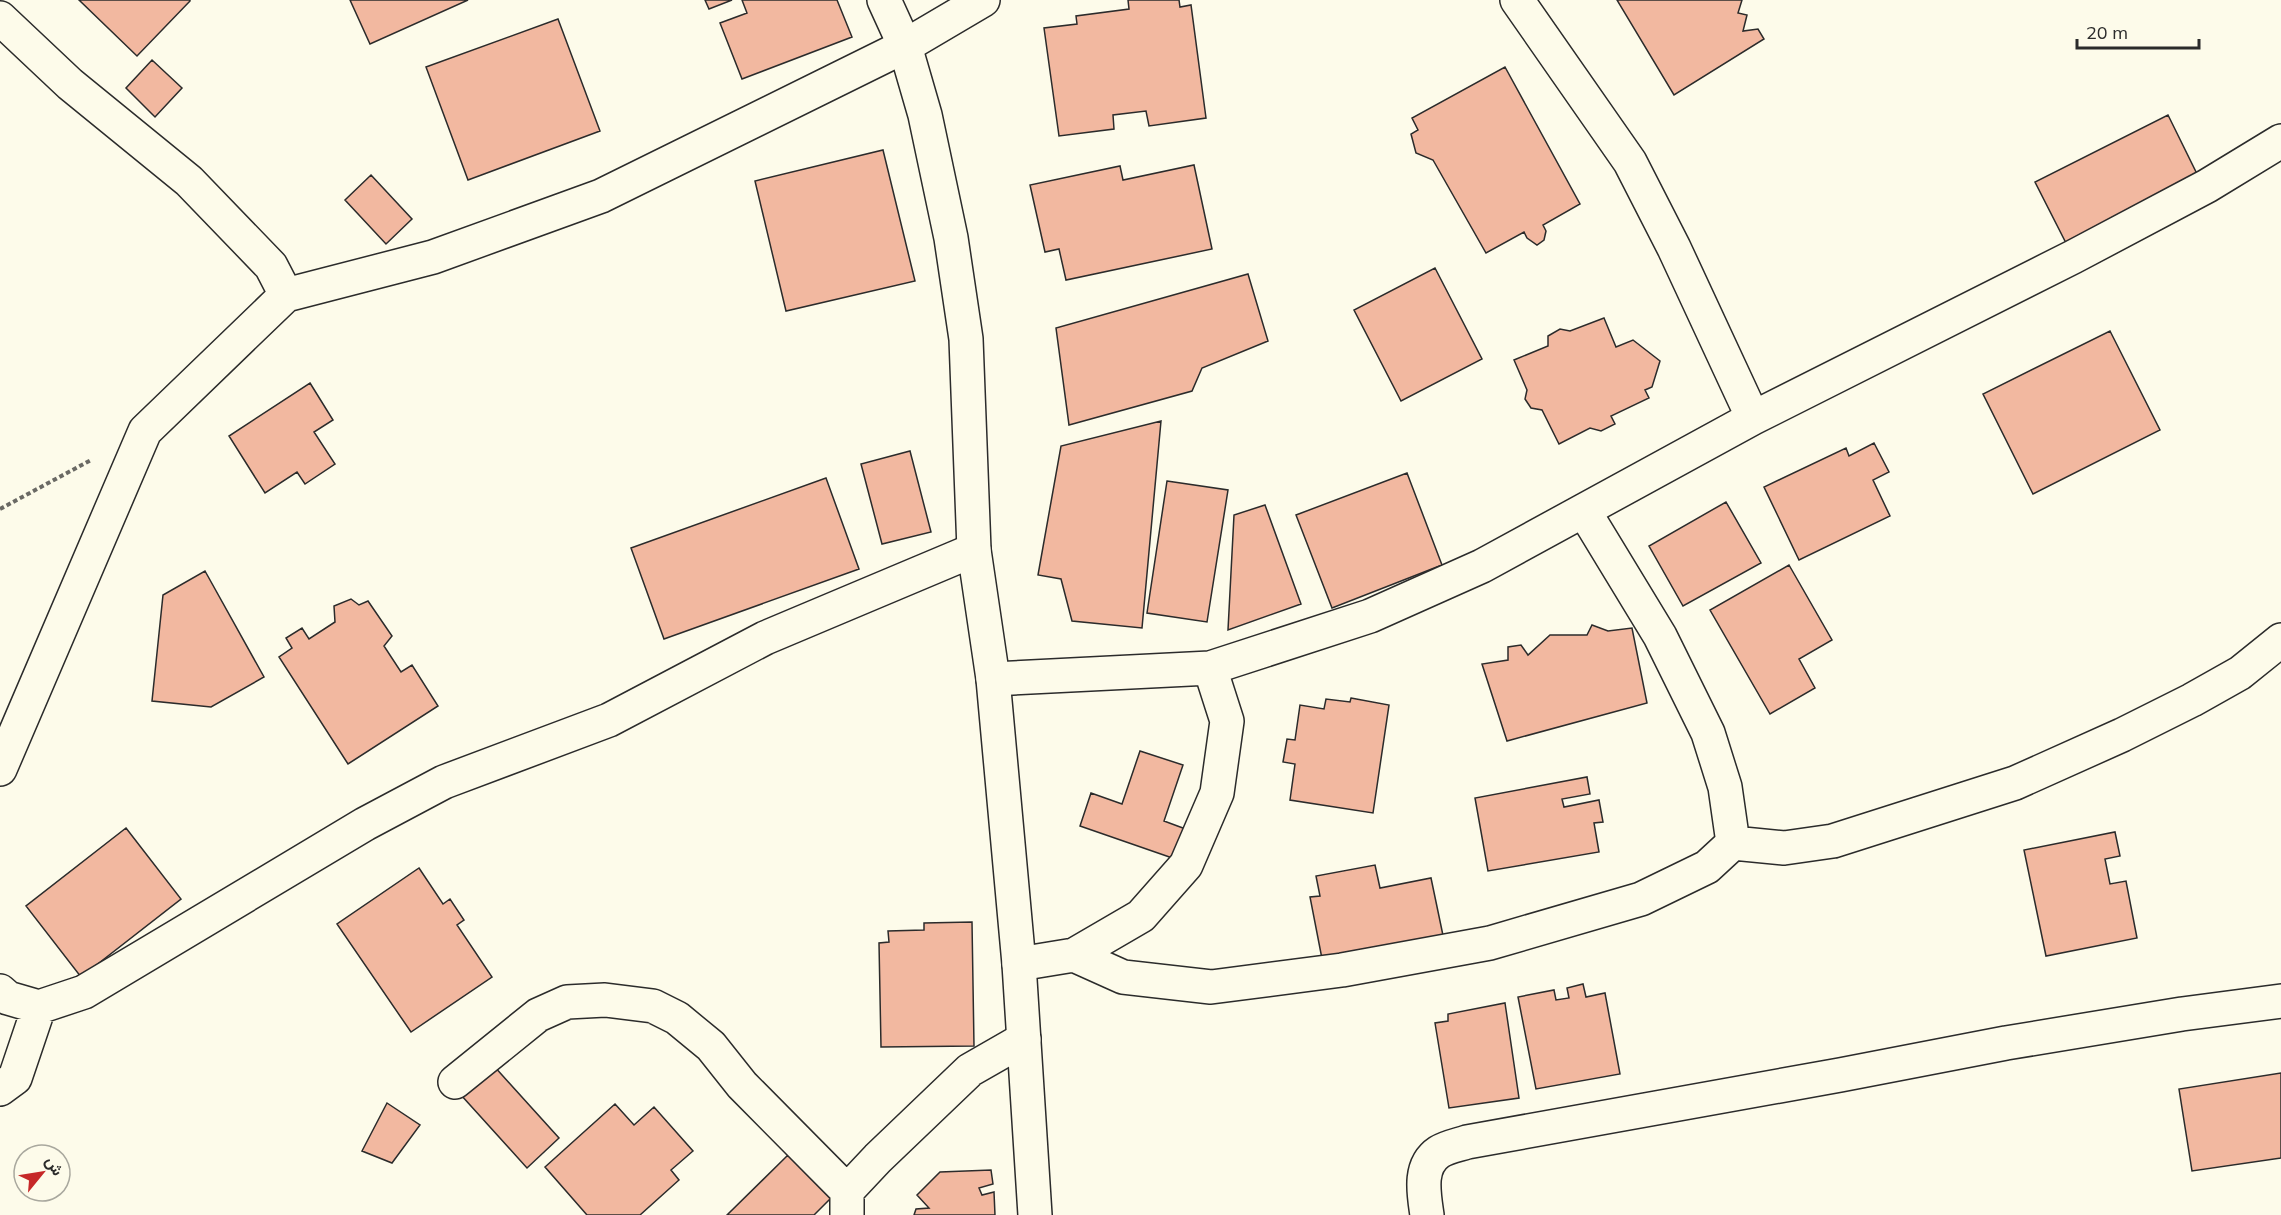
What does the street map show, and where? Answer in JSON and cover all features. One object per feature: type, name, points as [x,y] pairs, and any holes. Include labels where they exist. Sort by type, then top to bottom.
[{"type":"main road","points":[[884,0],[905,46],[925,115],[951,238],[966,339],[974,550],[993,679],[1019,964],[1035,1215]]},
{"type":"main road","points":[[0,769],[145,431],[286,295],[433,257],[601,196],[905,46],[983,0]]},
{"type":"main road","points":[[1517,0],[1630,162],[1674,248],[1753,418]]},
{"type":"main road","points":[[0,18],[70,84],[189,181],[271,266],[286,295]]},
{"type":"main road","points":[[993,679],[1210,668],[1370,616],[1482,566],[1753,418],[2094,246],[2207,186],[2281,141]]},
{"type":"main road","points":[[1584,511],[1660,636],[1708,733],[1725,787],[1733,843]]},
{"type":"main road","points":[[0,991],[8,998],[39,1007],[84,992],[365,824],[444,782],[609,720],[765,638],[974,550]]},
{"type":"main road","points":[[1074,956],[1123,977],[1210,987],[1342,970],[1490,943],[1641,899],[1707,867],[1733,843],[1784,848],[1833,841],[2015,783],[2122,735],[2192,700],[2240,673],[2281,640]]},
{"type":"main road","points":[[1019,964],[1074,956],[1141,916],[1186,865],[1217,794],[1227,720],[1210,668]]},
{"type":"main road","points":[[455,1082],[538,1016],[567,1002],[605,1000],[653,1006],[677,1018],[711,1046],[742,1085],[847,1203],[878,1158],[970,1070],[1024,1039]]},
{"type":"main road","points":[[1427,1215],[1424,1189],[1426,1166],[1439,1152],[1467,1142],[1817,1080],[2006,1043],[2182,1014],[2281,1001]]},
{"type":"main road","points":[[0,1089],[15,1078],[39,1007]]},
{"type":"path","points":[[0,509],[93,459]]},
{"type":"building","points":[[79,0],[190,0],[190,1],[137,56]]},
{"type":"building","points":[[350,0],[468,0],[370,44]]},
{"type":"building","points":[[705,0],[732,0],[709,9]]},
{"type":"building","points":[[742,0],[837,0],[852,37],[742,79],[720,23],[747,13]]},
{"type":"building","points":[[1128,0],[1179,0],[1180,7],[1191,5],[1206,118],[1149,126],[1146,111],[1113,115],[1114,129],[1059,136],[1044,28],[1077,24],[1076,16],[1129,9]]},
{"type":"building","points":[[1617,0],[1742,0],[1738,13],[1747,15],[1743,31],[1758,29],[1764,39],[1674,95]]},
{"type":"building","points":[[558,19],[600,131],[468,180],[426,67]]},
{"type":"building","points":[[152,60],[182,88],[155,117],[126,88]]},
{"type":"building","points":[[1505,67],[1580,204],[1543,225],[1546,231],[1544,240],[1537,245],[1527,238],[1524,232],[1486,253],[1433,160],[1416,153],[1411,134],[1418,130],[1412,118]]},
{"type":"building","points":[[2168,115],[2198,176],[2066,243],[2035,182]]},
{"type":"building","points":[[883,150],[915,281],[786,311],[755,181]]},
{"type":"building","points":[[1194,165],[1212,249],[1066,280],[1059,249],[1045,252],[1030,185],[1120,166],[1123,180]]},
{"type":"building","points":[[371,175],[412,219],[386,244],[345,200]]},
{"type":"building","points":[[1435,268],[1482,359],[1401,401],[1354,310]]},
{"type":"building","points":[[1248,274],[1268,341],[1202,368],[1192,391],[1069,425],[1056,328]]},
{"type":"building","points":[[1604,318],[1616,347],[1633,340],[1660,361],[1652,387],[1645,390],[1649,398],[1611,416],[1615,424],[1601,431],[1590,428],[1559,444],[1542,410],[1531,408],[1525,399],[1527,390],[1514,360],[1548,346],[1548,336],[1560,329],[1570,331]]},
{"type":"building","points":[[2110,331],[2160,430],[2033,494],[1983,394]]},
{"type":"building","points":[[310,383],[333,420],[314,432],[335,464],[305,484],[297,472],[265,493],[229,436]]},
{"type":"building","points":[[1161,421],[1142,628],[1072,621],[1061,579],[1038,575],[1061,446]]},
{"type":"building","points":[[1874,443],[1889,472],[1873,480],[1890,516],[1799,560],[1764,487],[1846,448],[1849,456]]},
{"type":"building","points":[[910,451],[931,532],[882,544],[861,464]]},
{"type":"building","points":[[1407,473],[1442,565],[1332,608],[1296,515]]},
{"type":"building","points":[[826,478],[859,569],[664,639],[631,548]]},
{"type":"building","points":[[1167,481],[1228,490],[1207,622],[1147,613]]},
{"type":"building","points":[[1726,502],[1761,563],[1683,606],[1649,546]]},
{"type":"building","points":[[1265,505],[1301,604],[1228,630],[1234,515]]},
{"type":"building","points":[[1789,565],[1832,640],[1799,659],[1815,688],[1770,714],[1710,610]]},
{"type":"building","points":[[205,571],[264,677],[211,707],[152,701],[163,595]]},
{"type":"building","points":[[351,599],[359,605],[368,601],[392,636],[384,646],[401,672],[412,665],[438,706],[348,764],[279,657],[292,648],[286,638],[302,628],[309,639],[335,622],[334,606]]},
{"type":"building","points":[[1592,625],[1608,631],[1632,628],[1647,703],[1507,741],[1482,664],[1508,660],[1508,647],[1521,645],[1528,655],[1550,635],[1587,635]]},
{"type":"building","points":[[1351,698],[1389,705],[1373,813],[1290,800],[1295,764],[1283,762],[1287,739],[1295,740],[1300,705],[1324,709],[1326,699],[1350,702]]},
{"type":"building","points":[[1140,751],[1183,765],[1164,821],[1191,831],[1181,861],[1080,826],[1091,793],[1122,804]]},
{"type":"building","points":[[1587,777],[1590,794],[1562,799],[1564,807],[1599,800],[1603,822],[1594,823],[1599,852],[1488,871],[1475,798]]},
{"type":"building","points":[[126,828],[181,899],[81,977],[26,906]]},
{"type":"building","points":[[2115,832],[2120,856],[2105,859],[2110,884],[2126,881],[2137,938],[2046,956],[2024,850]]},
{"type":"building","points":[[1375,865],[1380,888],[1431,878],[1445,945],[1324,969],[1310,897],[1320,896],[1316,876]]},
{"type":"building","points":[[419,868],[443,904],[450,899],[464,920],[457,925],[492,977],[411,1032],[337,924]]},
{"type":"building","points":[[972,922],[974,1046],[881,1047],[879,943],[889,942],[888,931],[924,930],[924,923]]},
{"type":"building","points":[[1583,984],[1586,997],[1605,993],[1620,1074],[1536,1089],[1518,997],[1554,990],[1556,1000],[1569,998],[1567,988]]},
{"type":"building","points":[[1505,1003],[1519,1098],[1449,1108],[1435,1023],[1448,1021],[1448,1014]]},
{"type":"building","points":[[493,1065],[559,1138],[527,1168],[461,1095]]},
{"type":"building","points":[[2281,1073],[2281,1158],[2192,1171],[2179,1089]]},
{"type":"building","points":[[387,1103],[420,1125],[392,1163],[362,1151]]},
{"type":"building","points":[[615,1104],[634,1125],[654,1107],[693,1151],[671,1170],[679,1180],[640,1215],[587,1215],[545,1167]]},
{"type":"building","points":[[788,1155],[831,1198],[814,1215],[727,1215]]},
{"type":"building","points":[[991,1170],[993,1184],[979,1188],[982,1195],[994,1192],[995,1215],[914,1215],[916,1209],[929,1208],[917,1195],[940,1172]]}]
